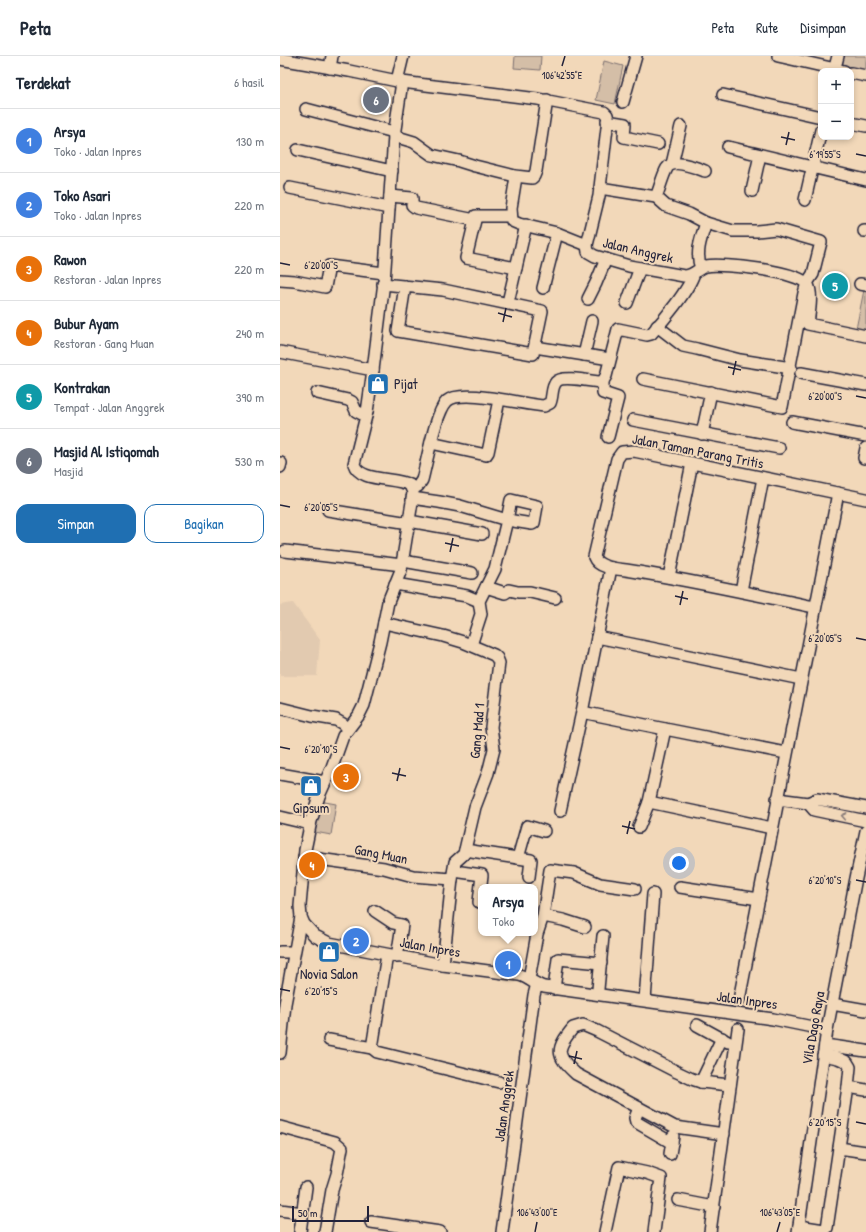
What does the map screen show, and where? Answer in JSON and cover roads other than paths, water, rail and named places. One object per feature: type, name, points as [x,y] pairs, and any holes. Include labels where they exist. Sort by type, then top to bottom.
[{"type":"street","points":[[330,68],[332,56]]},
{"type":"street","points":[[280,1053],[285,1004],[294,948],[301,917],[300,906],[304,857],[310,824],[315,805],[343,736],[347,728],[359,715],[364,705],[388,602],[403,563],[409,522],[412,494],[410,485],[404,482],[365,475],[356,468],[355,458],[366,416],[374,370],[384,279],[394,134],[403,56]]},
{"type":"street","points":[[623,102],[636,56]]},
{"type":"street","points":[[838,56],[838,68]]},
{"type":"street","points":[[785,57],[830,68]]},
{"type":"street","points":[[280,59],[400,81],[546,100],[604,112],[607,115],[607,121],[625,124],[624,137],[658,144]]},
{"type":"street","points":[[854,74],[866,76]]},
{"type":"street","points":[[723,95],[818,116]]},
{"type":"street","points":[[306,109],[394,134],[414,142],[432,155],[516,176],[531,178],[535,174],[546,100]]},
{"type":"street","name":"Jalan Anggrek","points":[[607,121],[600,188],[587,245],[589,253],[640,268],[684,276],[707,266],[714,266],[758,269],[796,277],[807,284]]},
{"type":"street","points":[[854,124],[866,126]]},
{"type":"street","points":[[672,164],[681,126]]},
{"type":"street","points":[[805,200],[819,140]]},
{"type":"street","points":[[728,147],[866,180]]},
{"type":"street","points":[[298,150],[392,171]]},
{"type":"street","points":[[752,191],[760,155]]},
{"type":"street","points":[[656,197],[667,168],[672,164],[675,163],[690,166],[705,171]]},
{"type":"street","points":[[516,176],[511,205],[511,216],[514,222],[557,233],[587,245]]},
{"type":"street","points":[[290,188],[389,208]]},
{"type":"street","points":[[600,188],[656,197],[666,206],[689,214],[706,224],[733,231],[776,229],[821,242],[813,274],[807,284],[796,371],[782,407],[643,378]]},
{"type":"street","points":[[390,196],[412,198],[412,205],[416,208],[475,220]]},
{"type":"street","points":[[511,216],[476,216],[466,258],[516,268]]},
{"type":"street","points":[[608,437],[618,398],[602,393],[603,381],[606,378],[618,329],[648,335],[657,326],[685,290],[697,271],[698,252],[706,224]]},
{"type":"street","points":[[509,298],[526,225]]},
{"type":"street","points":[[543,288],[557,233]]},
{"type":"street","points":[[588,298],[606,259]]},
{"type":"street","points":[[280,280],[325,287],[329,266],[384,279],[405,286],[443,290],[542,311],[533,354],[398,331],[405,286]]},
{"type":"street","points":[[627,303],[640,268]]},
{"type":"street","points":[[807,284],[810,294],[808,324],[866,336]]},
{"type":"street","points":[[584,355],[592,321]]},
{"type":"street","points":[[657,326],[683,346],[740,360],[866,385]]},
{"type":"street","points":[[535,347],[604,358]]},
{"type":"street","points":[[280,354],[374,370]]},
{"type":"street","points":[[412,494],[422,480],[431,443],[441,413],[446,402],[450,399],[468,396],[547,406],[551,401],[555,384],[559,380],[566,378],[599,382],[603,381]]},
{"type":"street","points":[[702,434],[710,392]]},
{"type":"street","points":[[317,393],[348,400],[352,402],[356,412],[366,416]]},
{"type":"street","points":[[431,443],[486,455],[488,452],[499,400]]},
{"type":"street","points":[[633,420],[779,448]]},
{"type":"street","points":[[792,422],[866,436]]},
{"type":"street","name":"Jalan Taman Parang Tritis","points":[[815,607],[669,577],[611,568],[599,564],[595,561],[594,557],[617,459],[622,452],[634,451],[866,499]]},
{"type":"street","points":[[669,577],[692,463]]},
{"type":"street","points":[[741,591],[763,478]]},
{"type":"street","points":[[739,1000],[777,799],[838,493]]},
{"type":"street","points":[[412,494],[507,520],[495,569],[479,601],[480,614],[471,645]]},
{"type":"street","points":[[328,510],[482,534]]},
{"type":"street","points":[[285,551],[403,563],[472,573]]},
{"type":"street","points":[[560,811],[611,568]]},
{"type":"street","points":[[395,584],[467,596],[479,601]]},
{"type":"street","points":[[486,587],[505,593],[509,590],[530,592],[555,598]]},
{"type":"street","name":"Gang Mad 1","points":[[384,623],[443,636],[471,645],[494,655],[499,663],[491,727],[494,749],[488,773],[475,807],[464,854],[455,862],[443,965]]},
{"type":"street","points":[[597,637],[801,679]]},
{"type":"street","points":[[280,708],[336,720],[341,722],[347,728]]},
{"type":"street","points":[[582,712],[665,730],[786,753]]},
{"type":"street","points":[[639,827],[649,802],[665,730]]},
{"type":"street","points":[[280,774],[325,782]]},
{"type":"street","points":[[777,799],[808,804],[814,810],[866,821]]},
{"type":"street","points":[[808,804],[817,799],[866,808]]},
{"type":"street","points":[[649,802],[772,828]]},
{"type":"street","points":[[280,817],[310,824]]},
{"type":"street","points":[[518,858],[527,826],[544,831]]},
{"type":"street","name":"Vila Dago Raya","points":[[799,1229],[827,1030],[866,832]]},
{"type":"street","points":[[465,850],[531,860],[529,877]]},
{"type":"street","name":"Gang Muan","points":[[304,857],[384,868],[413,876],[482,875],[481,884]]},
{"type":"street","name":"Jalan Anggrek","points":[[538,928],[550,870],[574,873],[600,884],[635,889]]},
{"type":"street","points":[[680,887],[759,899]]},
{"type":"street","points":[[645,1000],[653,894]]},
{"type":"street","points":[[372,1048],[392,956],[402,925],[393,923],[375,911]]},
{"type":"street","points":[[541,912],[585,927]]},
{"type":"street","points":[[301,917],[310,932],[320,940]]},
{"type":"street","name":"Jalan Anggrek","points":[[502,1232],[534,995],[533,982],[537,936]]},
{"type":"street","points":[[598,989],[603,936]]},
{"type":"street","points":[[280,952],[320,940]]},
{"type":"street","name":"Jalan Inpres","points":[[320,940],[392,956],[443,965],[502,972],[554,989],[645,1000],[773,1019],[827,1030]]},
{"type":"street","points":[[554,989],[558,959],[601,963]]},
{"type":"street","points":[[832,1004],[866,1010]]},
{"type":"street","points":[[724,1134],[675,1128],[576,1074],[560,1055],[560,1047],[573,1028],[583,1025],[677,1072],[701,1082],[730,1085]]},
{"type":"street","points":[[697,1026],[736,1046]]},
{"type":"street","points":[[710,1232],[738,1029]]},
{"type":"street","points":[[701,1082],[722,1038]]},
{"type":"street","points":[[329,1040],[372,1048],[377,1052],[499,1082]]},
{"type":"street","points":[[824,1050],[866,1051]]},
{"type":"street","points":[[799,1229],[824,1230],[828,1228],[840,1148],[850,1067],[847,1062],[824,1050]]},
{"type":"street","points":[[848,1087],[866,1090]]},
{"type":"street","points":[[639,1108],[635,1118],[636,1122],[671,1148],[675,1128]]},
{"type":"street","points":[[280,1127],[335,1142],[342,1148],[338,1174],[332,1190],[325,1232]]},
{"type":"street","points":[[840,1148],[866,1152]]},
{"type":"street","points":[[605,1232],[619,1167],[647,1173],[661,1178],[654,1232]]},
{"type":"street","points":[[300,1232],[306,1187]]},
{"type":"street","points":[[678,1200],[714,1207]]},
{"type":"street","points":[[280,1210],[303,1213]]},
{"type":"street","points":[[371,1222],[440,1232]]},
{"type":"place","name":"Masjid Al Istiqomah","points":[[376,100]]},
{"type":"place","name":"Kontrakan","points":[[835,286]]},
{"type":"place","name":"Pijat","points":[[378,384]]},
{"type":"place","name":"Rawon","points":[[346,777]]},
{"type":"place","name":"Gipsum","points":[[311,786]]},
{"type":"place","name":"Bubur Ayam","points":[[312,865]]},
{"type":"place","name":"Toko Asari","points":[[356,941]]},
{"type":"place","name":"Novia Salon","points":[[329,952]]},
{"type":"place","name":"Arsya","points":[[508,964]]}]
